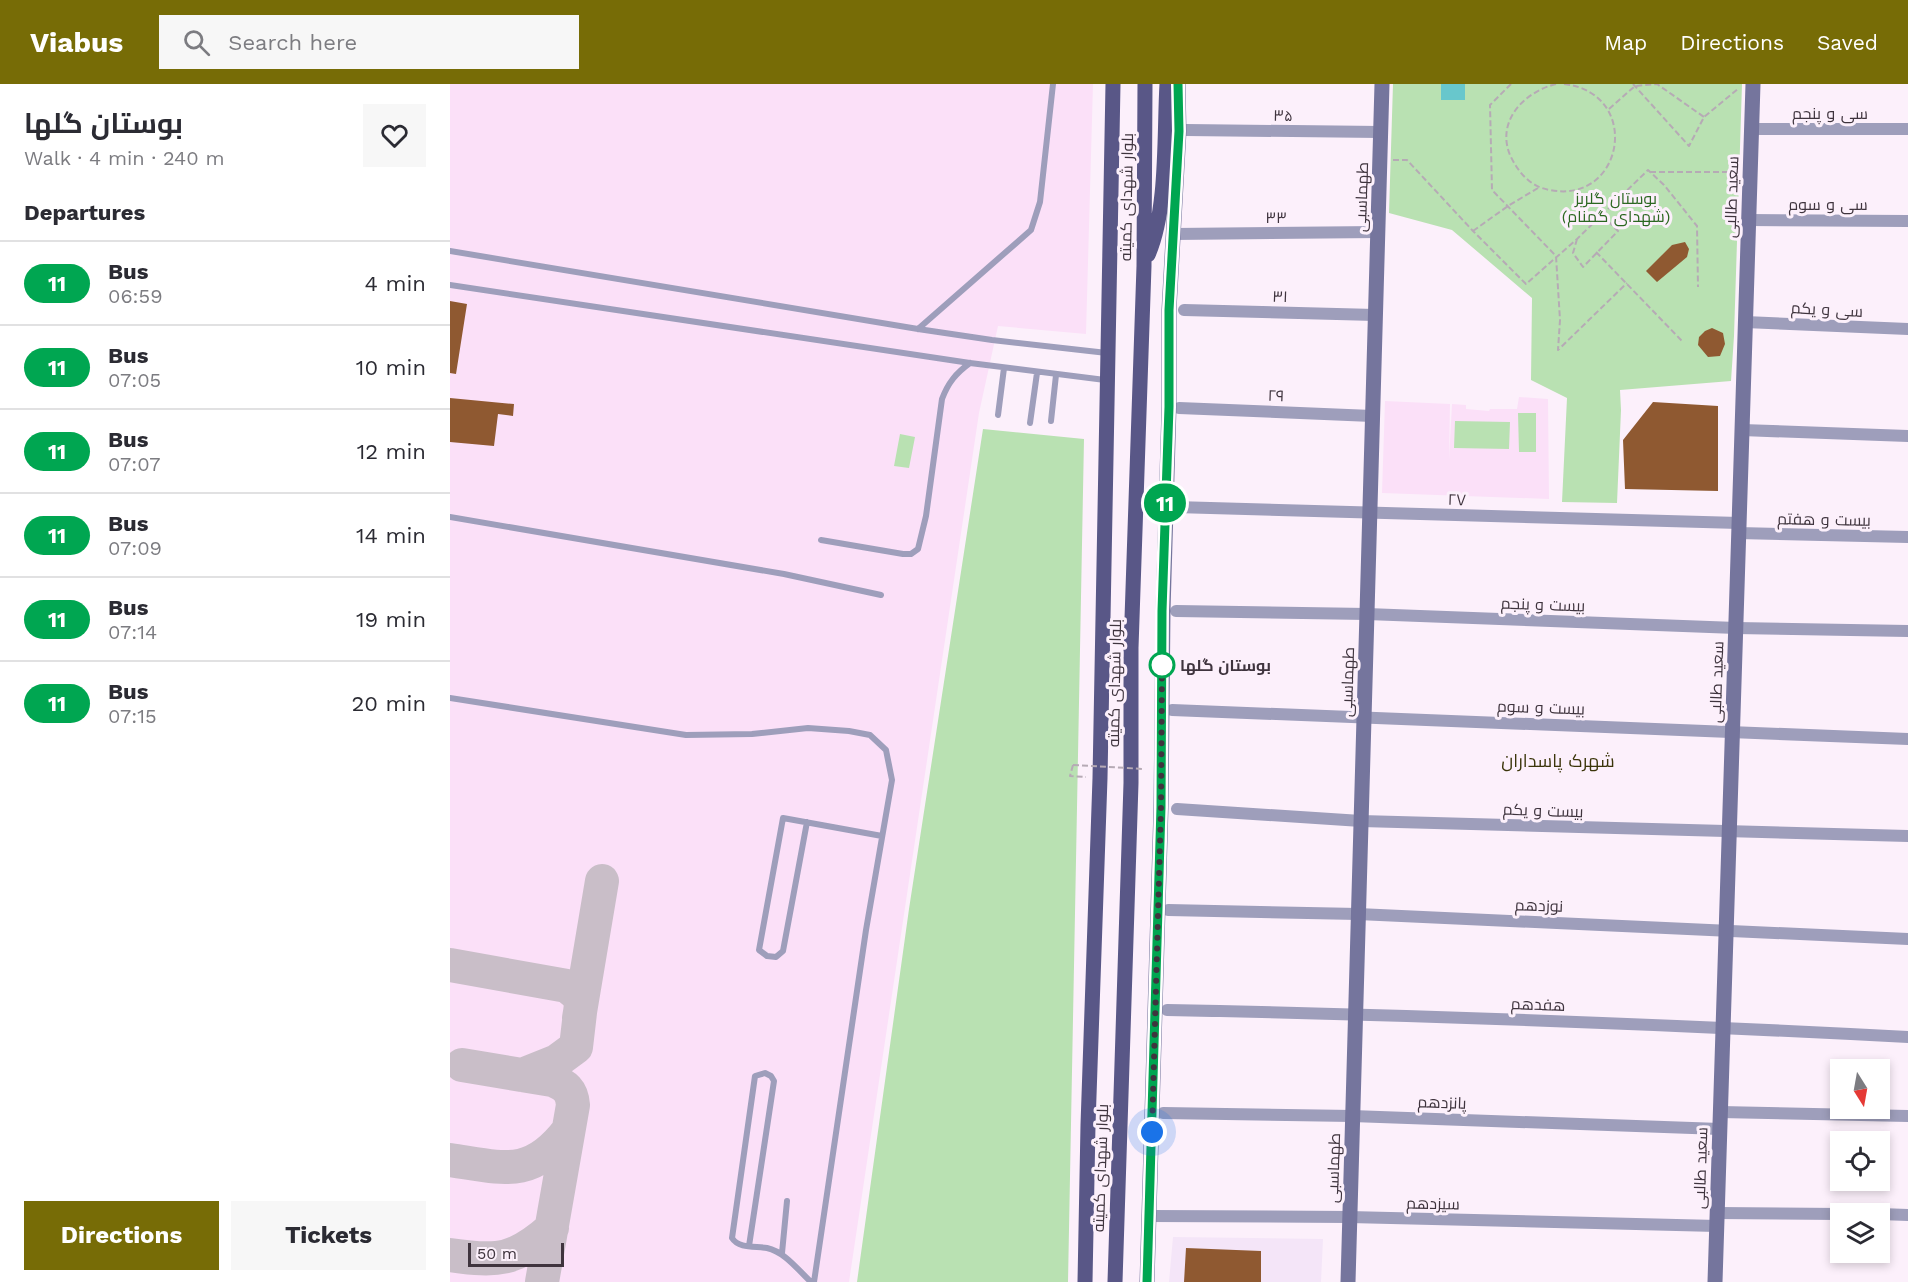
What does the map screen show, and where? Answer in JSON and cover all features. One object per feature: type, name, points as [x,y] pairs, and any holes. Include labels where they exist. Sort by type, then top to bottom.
[{"type":"main road","name":"بلوار شهدای کمیته","points":[[1085,1282],[1088,1113],[1100,767],[1113,84]]},
{"type":"main road","name":"بلوار شهدای کمیته","points":[[1115,1282],[1131,771],[1145,84]]},
{"type":"main road","points":[[1143,266],[1152,247],[1158,222],[1164,172],[1167,84]]},
{"type":"street","points":[[1147,1282],[1161,807],[1162,611],[1169,407],[1169,310],[1179,131],[1178,84]]},
{"type":"street","name":"طهماسبی","points":[[1348,1282],[1382,84]]},
{"type":"street","name":"سعید طالبی","points":[[1715,1282],[1753,84]]},
{"type":"street","name":"سی و پنجم","points":[[1751,129],[1908,129]]},
{"type":"street","name":"۳۵","points":[[1186,130],[1380,132]]},
{"type":"street","name":"سی و سوم","points":[[1748,220],[1908,221]]},
{"type":"street","name":"۳۳","points":[[1174,234],[1378,232]]},
{"type":"street","name":"۳۱","points":[[1184,310],[1375,315]]},
{"type":"street","name":"سی و یکم","points":[[1745,322],[1908,329]]},
{"type":"street","name":"۲۹","points":[[1179,408],[1372,416]]},
{"type":"street","points":[[1742,430],[1908,436]]},
{"type":"street","name":"۲۷","points":[[1175,507],[1739,528]]},
{"type":"street","name":"بیست و هفتم","points":[[1739,528],[1908,537]]},
{"type":"street","name":"بیست و پنجم","points":[[1176,612],[1367,614],[1908,632]]},
{"type":"street","name":"بیست و سوم","points":[[1172,710],[1908,738]]},
{"type":"street","name":"بیست و یکم","points":[[1177,809],[1361,821],[1908,836]]},
{"type":"street","name":"نوزدهم","points":[[1168,910],[1358,914],[1908,939]]},
{"type":"street","name":"هفدهم","points":[[1167,1010],[1355,1014],[1908,1037]]},
{"type":"street","points":[[1720,1112],[1908,1116]]},
{"type":"street","name":"پانزدهم","points":[[1163,1113],[1352,1116],[1720,1129]]},
{"type":"street","name":"سیزدهم","points":[[1150,1216],[1717,1219],[1830,1214]]},
{"type":"street","points":[[1890,1214],[1908,1215]]},
{"type":"lane","points":[[918,329],[1031,230],[1040,202],[1053,84]]},
{"type":"lane","points":[[450,251],[918,329],[1109,353]]},
{"type":"lane","points":[[450,285],[1037,373],[1108,380]]},
{"type":"lane","points":[[821,540],[911,555],[918,549],[926,516],[942,399],[952,379],[970,363]]},
{"type":"lane","points":[[998,415],[1004,368]]},
{"type":"lane","points":[[1030,423],[1037,373]]},
{"type":"lane","points":[[1051,421],[1056,375]]},
{"type":"lane","points":[[450,517],[784,574],[881,595]]},
{"type":"lane","points":[[450,698],[686,735],[724,736],[808,728],[849,730],[870,735],[886,750],[892,780],[866,930],[813,1282]]},
{"type":"lane","points":[[807,822],[783,951],[776,957],[767,957],[759,950],[783,818],[807,822],[882,836]]},
{"type":"lane","points":[[749,1246],[774,1081],[765,1073],[755,1076],[732,1238],[737,1244],[749,1246],[768,1248],[782,1253],[813,1282]]},
{"type":"lane","points":[[782,1253],[787,1201]]},
{"type":"path","points":[[1511,84],[1490,105],[1492,190],[1556,256],[1560,320],[1558,350],[1627,283]]},
{"type":"path","points":[[1556,84],[1540,88],[1524,98],[1513,113],[1507,131],[1508,150],[1515,167],[1528,181],[1539,187],[1560,192],[1577,190],[1592,183],[1605,171],[1613,156],[1616,140],[1614,123],[1608,109],[1594,94],[1577,86],[1564,84]]},
{"type":"path","points":[[1608,109],[1634,85],[1656,84],[1704,117]]},
{"type":"path","points":[[1634,85],[1689,146],[1704,117],[1742,84]]},
{"type":"path","points":[[1390,160],[1407,160],[1526,284],[1577,239],[1648,170],[1650,172],[1739,172]]},
{"type":"path","points":[[1650,172],[1664,185],[1697,226],[1698,287]]},
{"type":"path","points":[[1473,231],[1539,187]]},
{"type":"path","points":[[1577,239],[1573,253],[1583,267],[1618,231],[1601,214]]},
{"type":"path","points":[[1596,252],[1682,341]]},
{"type":"path","points":[[1070,776],[1073,765],[1144,769]]},
{"type":"shaded area","points":[[450,84],[1093,84],[1086,334],[998,326],[979,413],[849,1282],[450,1282]]},
{"type":"shaded area","points":[[1519,397],[1548,399],[1549,499],[1382,493],[1385,401],[1450,404],[1449,460],[1452,404],[1466,405],[1466,409],[1489,411],[1490,409],[1517,409]]},
{"type":"shaded area","points":[[1173,1237],[1323,1239],[1321,1282],[1169,1282]]},
{"type":"green space","name":"بوستان گلریز (شهدای گمنام)","points":[[1393,84],[1742,84],[1731,381],[1620,390],[1617,503],[1562,502],[1567,398],[1531,380],[1532,298],[1452,230],[1389,213]]},
{"type":"green space","points":[[1518,413],[1536,413],[1536,452],[1519,452]]},
{"type":"green space","points":[[1455,421],[1510,422],[1509,449],[1454,448]]},
{"type":"green space","points":[[983,429],[1084,439],[1068,1282],[857,1282],[909,909]]},
{"type":"green space","points":[[900,434],[915,437],[909,468],[894,466]]},
{"type":"water","points":[[1441,84],[1465,84],[1465,100],[1441,100]]},
{"type":"building","points":[[1685,242],[1689,249],[1687,257],[1657,282],[1646,271],[1672,245]]},
{"type":"building","points":[[450,301],[467,304],[456,374],[450,373]]},
{"type":"building","points":[[1712,328],[1723,333],[1725,344],[1720,356],[1708,357],[1698,345],[1699,337]]},
{"type":"building","points":[[450,398],[514,404],[513,416],[498,414],[494,446],[450,442]]},
{"type":"building","points":[[1653,402],[1718,406],[1718,491],[1625,489],[1623,440]]},
{"type":"building","points":[[1186,1248],[1261,1251],[1261,1282],[1184,1282]]},
{"type":"taxiway","points":[[579,1018],[602,881]]},
{"type":"taxiway","points":[[450,965],[567,986],[578,995],[581,1004],[576,1047],[557,1061],[522,1075]]},
{"type":"taxiway","points":[[462,1065],[552,1080],[564,1086],[571,1095],[573,1105],[542,1282]]},
{"type":"taxiway","points":[[450,1160],[501,1167],[528,1163],[541,1157],[568,1131]]},
{"type":"taxiway","points":[[450,1255],[481,1258],[505,1256],[527,1247],[552,1228]]},
{"type":"bus line","name":"11","points":[[1147,1282],[1161,807],[1162,611],[1169,407],[1169,310],[1179,131],[1178,84]]},
{"type":"place","name":"بوستان گلها","points":[[1162,665]]},
{"type":"district","name":"شهرک پاسداران","points":[[1558,761]]},
{"type":"route","points":[[1152,1132],[1161,807],[1162,665]]}]
